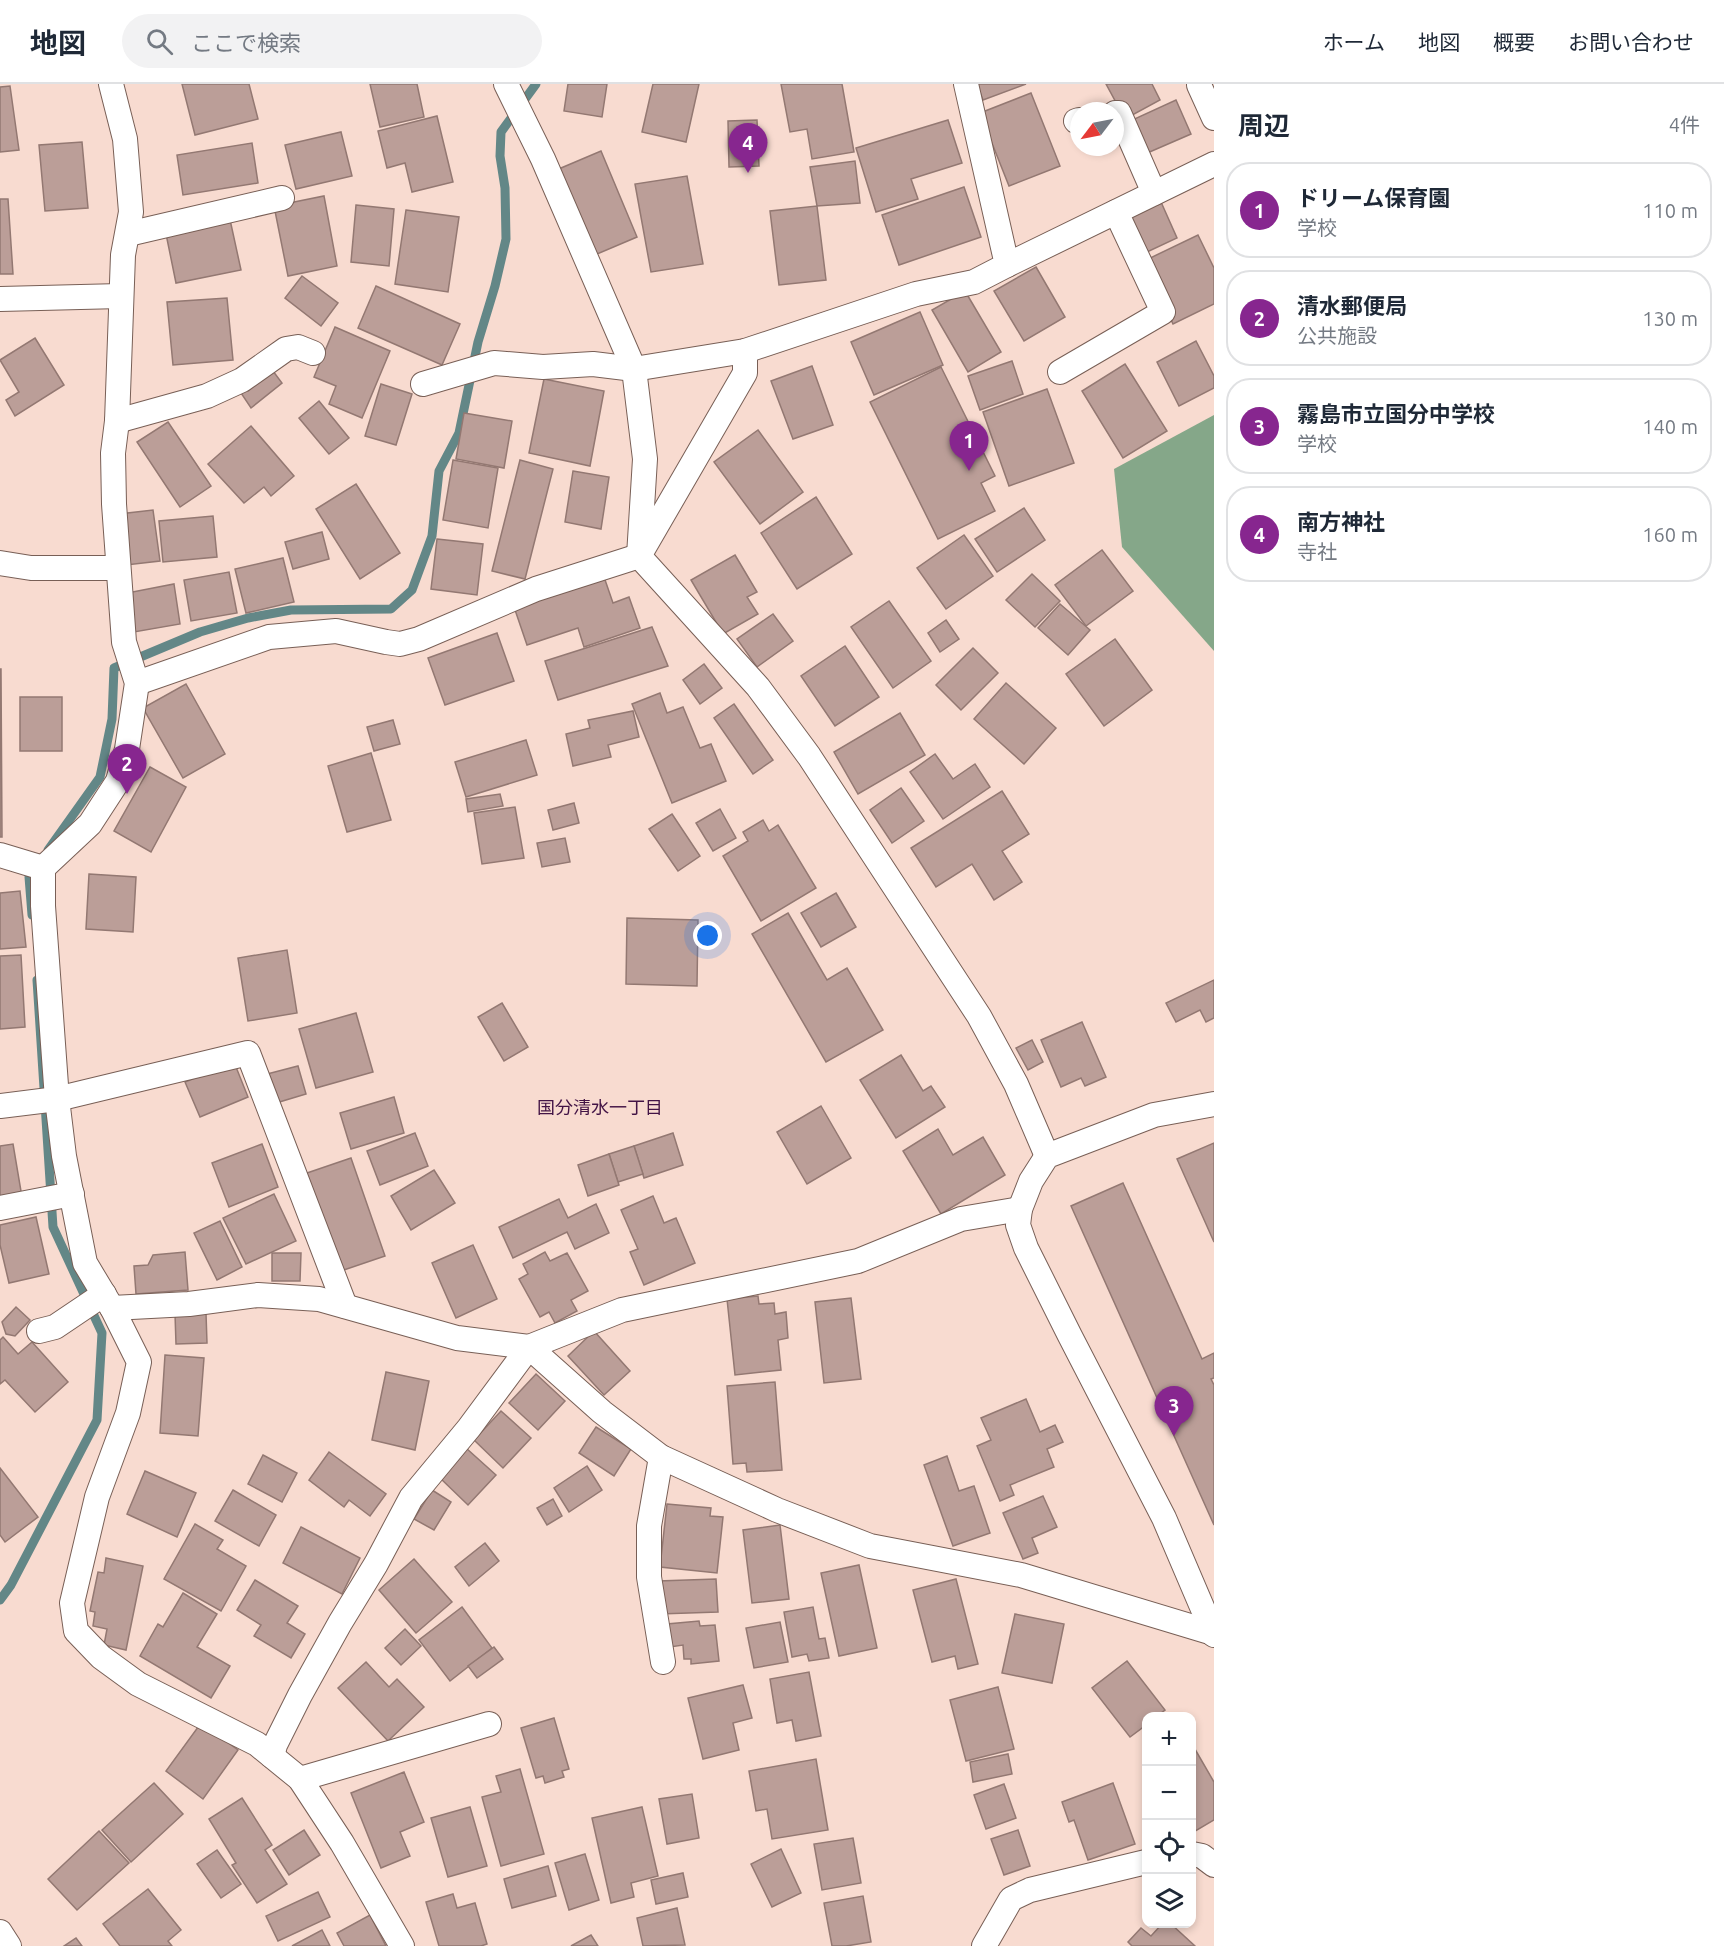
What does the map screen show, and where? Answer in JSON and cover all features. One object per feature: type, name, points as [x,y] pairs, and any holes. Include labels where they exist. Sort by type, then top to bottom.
[{"type":"street","points":[[111,84],[125,139],[131,212],[123,255],[117,421],[113,453],[124,642],[137,683],[127,749],[118,781],[90,824],[44,868],[43,906],[57,1099],[70,1194],[85,1263],[108,1301],[139,1362],[128,1413],[97,1497],[72,1603],[76,1631],[101,1657],[138,1684],[256,1744],[300,1779],[342,1843],[402,1946]]},
{"type":"street","points":[[506,84],[634,369],[645,459],[639,556],[758,687],[809,756],[979,1016],[1016,1084],[1047,1156]]},
{"type":"street","points":[[966,84],[1007,265]]},
{"type":"street","points":[[1199,86],[1214,118]]},
{"type":"street","points":[[1124,124],[1154,193]]},
{"type":"street","points":[[423,384],[494,363],[543,367],[593,363],[634,369],[745,351],[916,294],[974,282],[1214,164]]},
{"type":"street","points":[[128,234],[282,198]]},
{"type":"street","points":[[1060,372],[1162,312],[1116,212]]},
{"type":"street","points":[[0,299],[121,296]]},
{"type":"street","points":[[117,421],[207,396],[242,380],[286,349],[298,347],[312,353]]},
{"type":"street","points":[[137,683],[269,637],[336,630],[400,644],[419,639],[536,589],[639,556],[746,373],[745,351]]},
{"type":"street","points":[[0,563],[31,568],[118,568]]},
{"type":"street","points":[[4,856],[44,868]]},
{"type":"street","points":[[6,1105],[57,1099],[249,1053],[345,1306]]},
{"type":"street","points":[[1214,1104],[1154,1115],[1047,1156],[1031,1181],[1020,1209],[1018,1225],[1026,1248],[1164,1518],[1214,1634]]},
{"type":"street","points":[[0,1208],[70,1194]]},
{"type":"street","points":[[39,1330],[55,1327],[71,1316],[108,1301],[189,1304],[258,1295],[319,1299],[457,1338],[529,1347],[622,1310],[858,1261],[961,1219],[1020,1209]]},
{"type":"street","points":[[529,1347],[602,1412],[661,1457],[777,1510],[870,1546],[1020,1575],[1214,1634]]},
{"type":"street","points":[[272,1756],[274,1745],[300,1695],[376,1564],[411,1498],[469,1428],[529,1347]]},
{"type":"street","points":[[661,1457],[649,1526],[649,1567],[663,1662]]},
{"type":"street","points":[[300,1779],[489,1724]]},
{"type":"street","points":[[1196,1855],[1202,1856],[1214,1865]]},
{"type":"street","points":[[984,1946],[1011,1899],[1030,1890],[1142,1863]]},
{"type":"street","points":[[0,1932],[9,1946]]},
{"type":"green space","points":[[1214,415],[1214,651],[1122,547],[1114,469]]},
{"type":"building","points":[[182,84],[249,84],[258,119],[195,135]]},
{"type":"building","points":[[370,84],[417,84],[424,117],[380,127]]},
{"type":"building","points":[[568,84],[607,84],[602,117],[564,111]]},
{"type":"building","points":[[653,84],[699,84],[686,142],[642,132]]},
{"type":"building","points":[[781,84],[842,84],[854,152],[812,159],[807,129],[790,132]]},
{"type":"building","points":[[977,84],[1026,84],[983,100]]},
{"type":"building","points":[[1106,84],[1152,84],[1160,100],[1125,119],[1124,102],[1116,102]]},
{"type":"building","points":[[10,86],[19,150],[0,152],[0,87]]},
{"type":"building","points":[[1031,93],[1060,166],[1009,186],[980,113]]},
{"type":"building","points":[[1176,100],[1191,134],[1145,154],[1130,121]]},
{"type":"building","points":[[437,116],[453,182],[412,192],[405,163],[387,168],[378,131]]},
{"type":"building","points":[[757,120],[759,166],[729,167],[728,121]]},
{"type":"building","points":[[948,120],[962,163],[911,179],[918,199],[876,212],[856,148]]},
{"type":"building","points":[[341,132],[352,176],[296,189],[285,145]]},
{"type":"building","points":[[82,142],[88,208],[45,211],[39,145]]},
{"type":"building","points":[[252,143],[258,183],[183,195],[177,155]]},
{"type":"building","points":[[601,151],[637,237],[590,257],[554,171]]},
{"type":"building","points":[[855,161],[860,203],[817,206],[810,167]]},
{"type":"building","points":[[687,176],[703,264],[651,272],[635,184]]},
{"type":"building","points":[[964,187],[981,237],[899,265],[882,215]]},
{"type":"building","points":[[324,196],[337,266],[288,276],[274,206]]},
{"type":"building","points":[[0,199],[8,199],[13,274],[0,274]]},
{"type":"building","points":[[1161,202],[1177,238],[1147,252],[1130,216]]},
{"type":"building","points":[[356,205],[394,209],[389,266],[351,262]]},
{"type":"building","points":[[817,206],[826,280],[779,285],[770,211]]},
{"type":"building","points":[[406,210],[459,217],[448,292],[395,284]]},
{"type":"building","points":[[229,215],[241,270],[176,283],[165,229]]},
{"type":"building","points":[[1198,235],[1214,268],[1214,304],[1173,324],[1144,261]]},
{"type":"building","points":[[1036,267],[1065,317],[1024,341],[994,291]]},
{"type":"building","points":[[302,276],[338,303],[321,326],[285,298]]},
{"type":"building","points":[[376,286],[460,324],[442,365],[358,328]]},
{"type":"building","points":[[965,291],[1001,352],[968,372],[932,310]]},
{"type":"building","points":[[227,298],[233,360],[173,365],[167,302]]},
{"type":"building","points":[[920,312],[943,365],[874,395],[851,342]]},
{"type":"building","points":[[335,327],[390,351],[362,418],[329,404],[336,386],[314,377]]},
{"type":"building","points":[[35,338],[64,385],[15,416],[6,400],[19,392],[0,360]]},
{"type":"building","points":[[1196,341],[1214,376],[1214,388],[1179,406],[1157,362]]},
{"type":"building","points":[[1012,361],[1023,394],[980,410],[968,376]]},
{"type":"building","points":[[1125,364],[1167,431],[1123,458],[1082,391]]},
{"type":"building","points":[[812,366],[833,425],[793,439],[771,381]]},
{"type":"building","points":[[270,367],[282,383],[251,408],[239,390]]},
{"type":"building","points":[[941,367],[995,476],[981,483],[995,511],[938,539],[870,402]]},
{"type":"building","points":[[544,379],[604,391],[590,466],[529,453]]},
{"type":"building","points":[[381,384],[412,394],[396,445],[365,436]]},
{"type":"building","points":[[1047,389],[1074,463],[1009,486],[983,412]]},
{"type":"building","points":[[319,401],[349,438],[329,454],[299,418]]},
{"type":"building","points":[[464,413],[512,421],[504,468],[456,459]]},
{"type":"building","points":[[168,422],[211,486],[180,507],[137,442]]},
{"type":"building","points":[[251,426],[294,476],[271,496],[264,487],[244,503],[208,464]]},
{"type":"building","points":[[758,430],[803,492],[760,524],[714,462]]},
{"type":"building","points":[[453,460],[498,468],[488,528],[443,520]]},
{"type":"building","points":[[520,460],[553,469],[525,579],[492,571]]},
{"type":"building","points":[[573,471],[609,477],[601,529],[565,522]]},
{"type":"building","points":[[356,484],[400,553],[360,579],[316,509]]},
{"type":"building","points":[[816,497],[852,554],[797,589],[761,533]]},
{"type":"building","points":[[1024,508],[1045,540],[997,572],[975,539]]},
{"type":"building","points":[[153,510],[160,561],[126,565],[119,514]]},
{"type":"building","points":[[213,516],[217,557],[163,562],[159,521]]},
{"type":"building","points":[[322,532],[329,559],[293,569],[285,542]]},
{"type":"building","points":[[964,535],[993,576],[946,609],[917,568]]},
{"type":"building","points":[[437,539],[483,544],[477,595],[431,589]]},
{"type":"building","points":[[1102,550],[1133,591],[1086,626],[1055,585]]},
{"type":"building","points":[[735,555],[757,592],[747,597],[758,614],[723,634],[691,580]]},
{"type":"building","points":[[283,558],[294,602],[246,613],[235,569]]},
{"type":"building","points":[[229,572],[237,613],[191,621],[184,580]]},
{"type":"building","points":[[603,574],[613,603],[629,597],[640,628],[584,647],[578,628],[527,645],[513,604]]},
{"type":"building","points":[[1032,574],[1060,601],[1035,627],[1006,600]]},
{"type":"building","points":[[174,584],[180,624],[134,632],[127,593]]},
{"type":"building","points":[[889,601],[931,661],[893,688],[851,627]]},
{"type":"building","points":[[1060,604],[1090,630],[1068,655],[1038,628]]},
{"type":"building","points":[[773,614],[793,641],[757,667],[737,639]]},
{"type":"building","points":[[946,620],[959,639],[940,652],[928,633]]},
{"type":"building","points":[[652,627],[668,666],[558,700],[545,661]]},
{"type":"building","points":[[497,633],[514,681],[445,705],[428,658]]},
{"type":"building","points":[[1115,639],[1152,690],[1104,726],[1066,674]]},
{"type":"building","points":[[845,646],[879,697],[835,726],[801,676]]},
{"type":"building","points":[[973,648],[998,673],[961,710],[936,685]]},
{"type":"building","points":[[704,664],[722,688],[700,704],[683,680]]},
{"type":"building","points":[[1,669],[2,837],[0,837]]},
{"type":"building","points":[[1006,683],[1056,728],[1024,764],[974,719]]},
{"type":"building","points":[[186,684],[225,754],[183,778],[143,708]]},
{"type":"building","points":[[660,693],[667,713],[683,707],[700,748],[711,744],[726,781],[672,803],[632,704]]},
{"type":"building","points":[[20,697],[62,697],[62,751],[20,751]]},
{"type":"building","points":[[734,704],[773,760],[753,774],[714,718]]},
{"type":"building","points":[[633,711],[639,737],[608,745],[611,757],[573,766],[566,734],[590,728],[588,720]]},
{"type":"building","points":[[900,713],[925,755],[858,794],[834,752]]},
{"type":"building","points":[[393,720],[400,744],[374,751],[367,727]]},
{"type":"building","points":[[526,740],[537,775],[466,797],[455,762]]},
{"type":"building","points":[[371,753],[391,820],[347,832],[328,766]]},
{"type":"building","points":[[935,754],[953,779],[975,764],[990,787],[943,819],[910,772]]},
{"type":"building","points":[[150,767],[186,787],[151,852],[114,831]]},
{"type":"building","points":[[901,788],[924,821],[892,843],[870,810]]},
{"type":"building","points":[[1002,791],[1029,834],[1002,851],[1022,882],[994,900],[972,864],[936,887],[911,848]]},
{"type":"building","points":[[500,794],[503,806],[468,812],[466,799]]},
{"type":"building","points":[[574,803],[579,823],[553,830],[548,810]]},
{"type":"building","points":[[515,807],[524,858],[482,864],[474,813]]},
{"type":"building","points":[[720,809],[736,838],[713,851],[696,823]]},
{"type":"building","points":[[672,814],[700,856],[678,871],[649,829]]},
{"type":"building","points":[[763,820],[769,831],[778,825],[816,888],[761,921],[723,856],[748,841],[743,832]]},
{"type":"building","points":[[565,838],[570,862],[542,867],[537,843]]},
{"type":"building","points":[[89,874],[136,877],[133,932],[86,929]]},
{"type":"building","points":[[20,891],[26,947],[0,949],[0,893]]},
{"type":"building","points":[[836,893],[856,927],[821,947],[801,913]]},
{"type":"building","points":[[788,913],[827,980],[847,968],[883,1030],[826,1062],[752,934]]},
{"type":"building","points":[[627,918],[698,920],[697,986],[626,984]]},
{"type":"building","points":[[287,950],[297,1013],[248,1021],[238,958]]},
{"type":"building","points":[[21,955],[25,1027],[0,1029],[0,956]]},
{"type":"building","points":[[1214,980],[1214,1018],[1206,1022],[1200,1010],[1176,1022],[1166,1003]]},
{"type":"building","points":[[502,1003],[528,1047],[504,1061],[478,1017]]},
{"type":"building","points":[[356,1013],[373,1072],[316,1088],[299,1029]]},
{"type":"building","points":[[1082,1022],[1106,1077],[1085,1086],[1081,1078],[1061,1087],[1041,1040]]},
{"type":"building","points":[[1032,1040],[1043,1062],[1028,1070],[1016,1048]]},
{"type":"building","points":[[901,1055],[923,1091],[931,1086],[945,1107],[896,1138],[860,1080]]},
{"type":"building","points":[[234,1062],[248,1097],[200,1117],[185,1082]]},
{"type":"building","points":[[298,1066],[306,1094],[276,1103],[267,1074]]},
{"type":"building","points":[[394,1097],[404,1133],[351,1149],[340,1113]]},
{"type":"building","points":[[821,1106],[851,1158],[807,1184],[777,1132]]},
{"type":"building","points":[[938,1129],[953,1155],[983,1137],[1005,1175],[941,1214],[903,1151]]},
{"type":"building","points":[[415,1133],[428,1166],[380,1185],[367,1151]]},
{"type":"building","points":[[673,1133],[683,1165],[644,1178],[634,1146]]},
{"type":"building","points":[[1214,1143],[1214,1242],[1177,1159]]},
{"type":"building","points":[[13,1144],[22,1197],[0,1200],[0,1146]]},
{"type":"building","points":[[262,1144],[278,1187],[229,1207],[212,1163]]},
{"type":"building","points":[[634,1146],[643,1174],[618,1182],[609,1154]]},
{"type":"building","points":[[609,1154],[619,1185],[588,1196],[578,1165]]},
{"type":"building","points":[[351,1158],[385,1256],[338,1272],[304,1174]]},
{"type":"building","points":[[434,1170],[455,1203],[411,1230],[391,1196]]},
{"type":"building","points":[[1123,1183],[1202,1359],[1214,1353],[1214,1378],[1211,1379],[1214,1385],[1214,1525],[1071,1206]]},
{"type":"building","points":[[274,1194],[296,1241],[246,1264],[223,1218]]},
{"type":"building","points":[[653,1196],[664,1223],[676,1218],[695,1263],[644,1285],[630,1252],[638,1249],[621,1210]]},
{"type":"building","points":[[559,1199],[568,1218],[596,1204],[609,1233],[575,1249],[567,1232],[513,1258],[499,1227]]},
{"type":"building","points":[[36,1217],[49,1274],[9,1283],[0,1245],[0,1225]]},
{"type":"building","points":[[220,1221],[242,1267],[217,1280],[194,1233]]},
{"type":"building","points":[[473,1245],[497,1299],[456,1318],[432,1263]]},
{"type":"building","points":[[185,1252],[188,1290],[136,1294],[134,1266],[148,1265],[153,1255]]},
{"type":"building","points":[[545,1252],[550,1261],[567,1253],[588,1291],[571,1300],[577,1311],[555,1323],[549,1312],[540,1317],[519,1279],[528,1274],[523,1264]]},
{"type":"building","points":[[272,1253],[301,1253],[300,1281],[272,1281]]},
{"type":"building","points":[[758,1296],[759,1304],[774,1303],[775,1314],[786,1312],[788,1338],[778,1340],[781,1370],[735,1375],[727,1299]]},
{"type":"building","points":[[851,1298],[861,1379],[824,1383],[815,1302]]},
{"type":"building","points":[[16,1307],[30,1320],[15,1336],[6,1334],[2,1322]]},
{"type":"building","points":[[206,1313],[207,1343],[176,1344],[175,1314]]},
{"type":"building","points":[[594,1331],[630,1371],[604,1395],[568,1356]]},
{"type":"building","points":[[3,1337],[18,1354],[32,1342],[68,1382],[35,1412],[5,1380],[0,1384],[0,1340]]},
{"type":"building","points":[[165,1355],[204,1358],[198,1436],[160,1433]]},
{"type":"building","points":[[386,1372],[429,1381],[415,1450],[372,1440]]},
{"type":"building","points":[[536,1374],[565,1401],[538,1430],[509,1403]]},
{"type":"building","points":[[775,1382],[782,1470],[747,1472],[746,1463],[733,1464],[727,1386]]},
{"type":"building","points":[[1026,1399],[1040,1432],[1055,1425],[1063,1442],[1047,1449],[1054,1467],[1010,1485],[1014,1495],[1000,1501],[977,1446],[991,1440],[981,1418]]},
{"type":"building","points":[[501,1411],[531,1438],[503,1468],[474,1440]]},
{"type":"building","points":[[596,1427],[631,1449],[614,1476],[579,1453]]},
{"type":"building","points":[[466,1448],[496,1475],[468,1505],[439,1477]]},
{"type":"building","points":[[329,1452],[386,1494],[370,1516],[349,1500],[344,1507],[309,1480]]},
{"type":"building","points":[[263,1455],[297,1473],[282,1502],[248,1484]]},
{"type":"building","points":[[947,1456],[959,1491],[974,1486],[990,1533],[953,1546],[924,1465]]},
{"type":"building","points":[[587,1466],[602,1490],[569,1512],[554,1488]]},
{"type":"building","points":[[0,1468],[38,1517],[5,1542],[0,1535]]},
{"type":"building","points":[[145,1471],[196,1493],[177,1537],[127,1514]]},
{"type":"building","points":[[233,1490],[276,1515],[259,1546],[215,1521]]},
{"type":"building","points":[[432,1490],[451,1502],[434,1530],[414,1519]]},
{"type":"building","points":[[1043,1496],[1057,1527],[1032,1538],[1038,1553],[1023,1559],[1003,1513]]},
{"type":"building","points":[[553,1499],[562,1516],[547,1525],[537,1508]]},
{"type":"building","points":[[667,1504],[711,1508],[710,1516],[723,1517],[717,1573],[660,1567]]},
{"type":"building","points":[[195,1524],[223,1540],[217,1549],[246,1566],[221,1611],[164,1579]]},
{"type":"building","points":[[780,1525],[789,1599],[752,1603],[743,1530]]},
{"type":"building","points":[[301,1527],[360,1558],[342,1594],[283,1563]]},
{"type":"building","points":[[485,1543],[499,1561],[469,1586],[455,1567]]},
{"type":"building","points":[[106,1558],[143,1566],[126,1650],[104,1645],[107,1629],[93,1626],[95,1612],[90,1611],[98,1572],[104,1573]]},
{"type":"building","points":[[414,1559],[452,1602],[416,1633],[379,1590]]},
{"type":"building","points":[[859,1565],[877,1648],[839,1656],[821,1573]]},
{"type":"building","points":[[716,1579],[718,1612],[659,1614],[658,1581]]},
{"type":"building","points":[[956,1579],[978,1664],[958,1669],[955,1656],[932,1662],[913,1590]]},
{"type":"building","points":[[255,1580],[298,1606],[287,1623],[305,1634],[291,1658],[254,1636],[261,1625],[237,1610]]},
{"type":"building","points":[[183,1593],[217,1614],[197,1647],[230,1666],[211,1698],[140,1656],[158,1624],[163,1627]]},
{"type":"building","points":[[462,1607],[492,1648],[450,1681],[419,1640]]},
{"type":"building","points":[[813,1607],[819,1639],[825,1638],[829,1658],[809,1661],[807,1654],[792,1657],[784,1612]]},
{"type":"building","points":[[1015,1614],[1064,1624],[1052,1683],[1002,1673]]},
{"type":"building","points":[[699,1621],[700,1626],[715,1625],[719,1661],[691,1664],[691,1659],[684,1659],[683,1645],[670,1647],[667,1624]]},
{"type":"building","points":[[780,1622],[788,1662],[754,1668],[746,1628]]},
{"type":"building","points":[[405,1629],[421,1646],[401,1665],[385,1648]]},
{"type":"building","points":[[494,1647],[503,1659],[477,1678],[468,1666]]},
{"type":"building","points":[[1127,1661],[1165,1710],[1142,1712],[1142,1728],[1130,1737],[1092,1688]]},
{"type":"building","points":[[366,1662],[389,1687],[397,1679],[424,1707],[388,1741],[338,1688]]},
{"type":"building","points":[[809,1672],[821,1736],[796,1741],[792,1720],[777,1723],[770,1679]]},
{"type":"building","points":[[743,1685],[752,1718],[733,1723],[739,1750],[703,1759],[688,1698]]},
{"type":"building","points":[[998,1687],[1014,1749],[966,1761],[950,1700]]},
{"type":"building","points":[[554,1718],[569,1769],[562,1771],[564,1777],[545,1783],[543,1776],[536,1778],[521,1728]]},
{"type":"building","points":[[201,1723],[238,1750],[203,1799],[166,1771]]},
{"type":"building","points":[[1196,1751],[1214,1782],[1214,1820],[1196,1831]]},
{"type":"building","points":[[1008,1754],[1012,1774],[973,1782],[970,1762]]},
{"type":"building","points":[[816,1759],[828,1830],[772,1839],[767,1809],[756,1811],[749,1771]]},
{"type":"building","points":[[520,1769],[544,1854],[501,1866],[482,1797],[501,1792],[496,1776]]},
{"type":"building","points":[[404,1772],[424,1822],[400,1832],[410,1856],[381,1868],[351,1793]]},
{"type":"building","points":[[154,1783],[183,1814],[131,1862],[102,1830]]},
{"type":"building","points":[[1113,1783],[1135,1844],[1088,1860],[1074,1820],[1069,1822],[1062,1802]]},
{"type":"building","points":[[1004,1784],[1016,1818],[986,1829],[974,1795]]},
{"type":"building","points":[[692,1794],[699,1838],[667,1844],[659,1799]]},
{"type":"building","points":[[242,1798],[272,1845],[265,1850],[287,1884],[257,1903],[232,1865],[236,1863],[209,1819]]},
{"type":"building","points":[[470,1807],[487,1866],[448,1877],[431,1818]]},
{"type":"building","points":[[642,1807],[658,1876],[631,1883],[634,1897],[611,1903],[592,1818]]},
{"type":"building","points":[[304,1830],[320,1855],[289,1875],[273,1850]]},
{"type":"building","points":[[1018,1830],[1030,1866],[1004,1875],[991,1839]]},
{"type":"building","points":[[99,1831],[129,1863],[77,1910],[48,1879]]},
{"type":"building","points":[[853,1838],[861,1883],[822,1890],[814,1844]]},
{"type":"building","points":[[781,1849],[801,1893],[772,1907],[751,1864]]},
{"type":"building","points":[[217,1850],[241,1884],[221,1898],[197,1864]]},
{"type":"building","points":[[585,1854],[599,1900],[569,1910],[555,1863]]},
{"type":"building","points":[[548,1866],[556,1896],[512,1908],[504,1879]]},
{"type":"building","points":[[683,1873],[688,1897],[656,1904],[651,1880]]},
{"type":"building","points":[[148,1889],[181,1930],[168,1941],[172,1946],[120,1946],[103,1924]]},
{"type":"building","points":[[318,1892],[330,1917],[278,1941],[266,1916]]},
{"type":"building","points":[[453,1894],[457,1908],[475,1903],[487,1944],[439,1946],[426,1902]]},
{"type":"building","points":[[863,1896],[871,1942],[832,1946],[824,1903]]},
{"type":"building","points":[[677,1908],[685,1945],[643,1946],[637,1918]]},
{"type":"building","points":[[370,1915],[386,1946],[344,1946],[337,1933]]},
{"type":"building","points":[[1141,1928],[1151,1936],[1158,1928],[1175,1928],[1195,1946],[1132,1946],[1128,1942]]},
{"type":"building","points":[[322,1930],[330,1946],[292,1946]]},
{"type":"building","points":[[591,1935],[598,1946],[571,1946]]},
{"type":"building","points":[[76,1938],[82,1946],[64,1946]]},
{"type":"waterway","points":[[48,850],[100,777],[112,719],[114,668],[200,632],[248,618],[291,610],[391,609],[412,590],[432,536],[439,471],[459,433],[478,342],[506,239],[505,188],[500,156],[501,132],[536,84]]},
{"type":"waterway","points":[[32,915],[29,877],[35,868]]},
{"type":"waterway","points":[[0,1600],[11,1585],[97,1420],[102,1333],[53,1227],[37,980]]},
{"type":"place","name":"南方神社","points":[[748,173]]},
{"type":"place","name":"ドリーム保育園","points":[[969,471]]},
{"type":"place","name":"清水郵便局","points":[[127,794]]},
{"type":"place","name":"霧島市立国分中学校","points":[[1174,1436]]},
{"type":"district","name":"国分清水一丁目","points":[[600,1107]]}]
